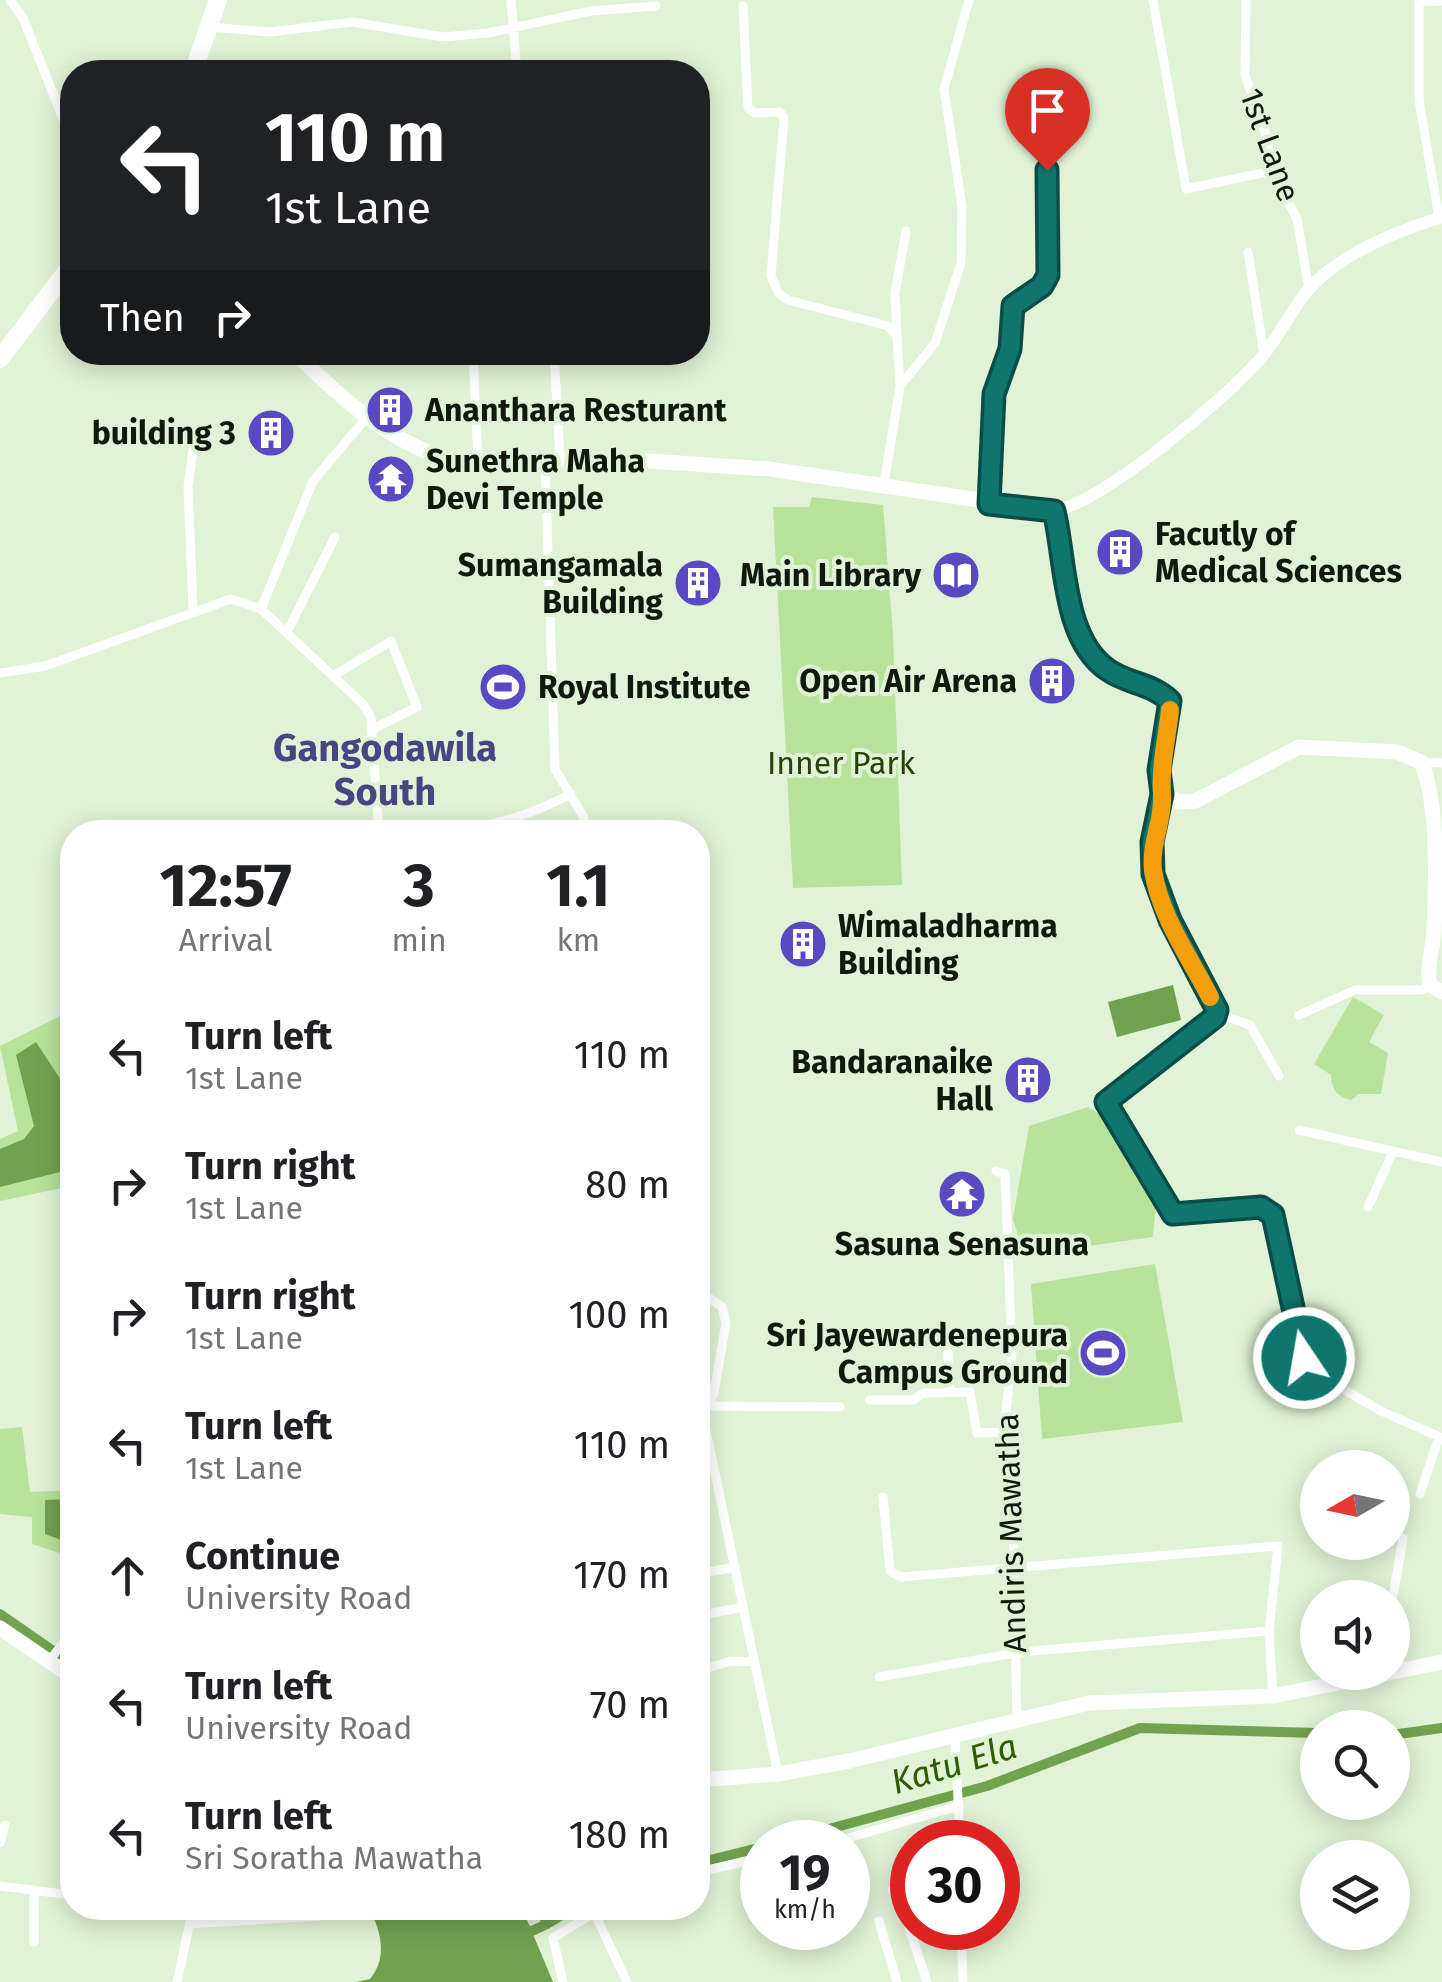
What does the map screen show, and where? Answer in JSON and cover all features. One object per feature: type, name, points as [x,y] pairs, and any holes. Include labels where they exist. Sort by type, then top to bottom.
[{"type":"highway","points":[[198,60],[218,0]]},
{"type":"highway","points":[[0,360],[60,280]]},
{"type":"main road","points":[[308,365],[366,418],[417,449],[478,462],[553,460],[769,469],[1054,511],[1076,624],[1092,655],[1108,671],[1156,688],[1170,701],[1159,770],[1162,794],[1179,802],[1195,800],[1299,747],[1397,752],[1421,762],[1429,780],[1438,874],[1436,988]]},
{"type":"main road","points":[[0,1628],[60,1668]]},
{"type":"main road","points":[[1410,1668],[1442,1662]]},
{"type":"main road","points":[[710,1779],[778,1774],[1106,1700],[1273,1696],[1302,1690]]},
{"type":"street","points":[[10,0],[23,18],[60,111]]},
{"type":"street","points":[[511,0],[515,60]]},
{"type":"street","points":[[900,386],[936,343],[961,263],[962,206],[944,89],[968,0]]},
{"type":"street","points":[[1153,0],[1186,189],[1272,171]]},
{"type":"street","name":"1st Lane","points":[[1246,0],[1244,75],[1267,138],[1272,171],[1297,220],[1308,290]]},
{"type":"street","points":[[1054,511],[1098,492],[1234,387],[1264,354],[1308,290],[1390,236],[1441,218],[1419,100],[1419,1],[1442,0]]},
{"type":"street","points":[[210,27],[270,32],[352,22],[444,37],[590,11],[656,6]]},
{"type":"street","points":[[743,6],[748,108],[754,113],[780,112],[784,118],[772,250],[772,276],[779,294],[888,326],[897,336]]},
{"type":"street","points":[[989,504],[994,394],[1010,349],[1013,306],[1042,286],[1048,275],[1050,206],[1041,99]]},
{"type":"street","points":[[884,483],[900,386],[895,293],[906,231]]},
{"type":"street","points":[[1248,252],[1264,354]]},
{"type":"street","points":[[473,365],[478,462]]},
{"type":"street","points":[[554,365],[555,769],[582,820]]},
{"type":"street","points":[[262,609],[314,481],[366,418]]},
{"type":"street","points":[[192,610],[188,487],[194,442]]},
{"type":"street","points":[[287,632],[335,537]]},
{"type":"street","points":[[0,674],[44,666],[231,599],[262,609],[364,705],[373,729],[380,820]]},
{"type":"street","points":[[333,676],[391,640],[417,708],[373,729]]},
{"type":"street","points":[[1421,762],[1442,763]]},
{"type":"street","points":[[515,820],[571,794]]},
{"type":"street","points":[[1162,794],[1152,842],[1153,874],[1170,920],[1216,1013],[1250,1024],[1278,1076]]},
{"type":"street","points":[[1300,1015],[1355,990],[1436,988]]},
{"type":"street","points":[[1216,1013],[1107,1098],[1107,1106],[1173,1214],[1261,1207],[1273,1215],[1310,1370],[1440,1438],[1420,1494]]},
{"type":"street","points":[[1299,1130],[1442,1162]]},
{"type":"street","points":[[1368,1207],[1393,1152]]},
{"type":"street","name":"Andiris Mawatha","points":[[996,1172],[1005,1174],[1008,1185],[1004,1222],[1012,1353],[1007,1432],[1017,1722]]},
{"type":"street","points":[[710,1298],[722,1307],[726,1323],[710,1400]]},
{"type":"street","points":[[946,1337],[950,1392]]},
{"type":"street","points":[[710,1390],[714,1393]]},
{"type":"street","points":[[869,1400],[916,1400],[924,1392],[970,1392],[977,1433],[1007,1432]]},
{"type":"street","points":[[710,1413],[840,1407]]},
{"type":"street","points":[[710,1451],[778,1774]]},
{"type":"street","points":[[883,1496],[893,1576],[1278,1546],[1269,1631],[1273,1696]]},
{"type":"street","points":[[710,1572],[735,1568]]},
{"type":"street","points":[[710,1614],[743,1607]]},
{"type":"street","points":[[879,1677],[1014,1654],[1269,1631]]},
{"type":"street","points":[[49,1661],[60,1647]]},
{"type":"street","points":[[710,1667],[731,1661],[754,1662]]},
{"type":"street","points":[[955,1736],[959,1820]]},
{"type":"street","points":[[870,1832],[959,1806]]},
{"type":"street","points":[[0,1843],[5,1825]]},
{"type":"street","points":[[710,1869],[740,1863]]},
{"type":"street","points":[[0,1886],[60,1894]]},
{"type":"street","points":[[34,1890],[34,1942]]},
{"type":"street","points":[[177,1982],[189,1920]]},
{"type":"street","points":[[188,1924],[254,1920]]},
{"type":"street","points":[[563,1982],[553,1938],[579,1920]]},
{"type":"street","points":[[600,1920],[627,1982]]},
{"type":"street","points":[[878,1921],[897,1982]]},
{"type":"street","points":[[917,1950],[927,1982]]},
{"type":"street","points":[[962,1950],[963,1982]]},
{"type":"green space","name":"Inner Park","points":[[812,497],[883,505],[893,634],[902,885],[793,888],[773,507],[809,507]]},
{"type":"green space","points":[[1353,997],[1384,1015],[1369,1042],[1388,1053],[1381,1094],[1359,1094],[1351,1100],[1338,1094],[1331,1075],[1314,1064]]},
{"type":"green space","points":[[60,1016],[60,1188],[0,1201],[0,1139],[18,1131],[0,1046]]},
{"type":"green space","name":"Sri Jayewardenepura Campus Ground","points":[[1088,1107],[1107,1119],[1156,1204],[1153,1237],[1024,1255],[1013,1219],[1029,1126]]},
{"type":"green space","name":"Sri Jayewardenepura Campus Ground","points":[[1155,1264],[1183,1422],[1042,1439],[1031,1284]]},
{"type":"green space","points":[[22,1427],[30,1492],[60,1491],[60,1553],[32,1544],[32,1517],[0,1514],[0,1429]]},
{"type":"shaded area","points":[[1173,985],[1181,1020],[1117,1037],[1108,1002]]},
{"type":"shaded area","points":[[36,1042],[60,1078],[60,1172],[0,1187],[0,1149],[24,1139],[34,1126],[16,1055]]},
{"type":"shaded area","points":[[60,1499],[60,1540],[45,1534],[45,1500]]},
{"type":"shaded area","points":[[374,1920],[527,1920],[553,1982],[356,1982],[370,1979],[376,1971],[381,1953]]},
{"type":"waterway","name":"Katu Ela","points":[[0,1614],[60,1656]]},
{"type":"waterway","name":"Katu Ela","points":[[862,1820],[987,1786],[1140,1728],[1300,1732]]},
{"type":"waterway","name":"Katu Ela","points":[[1410,1732],[1442,1728]]},
{"type":"waterway","name":"Katu Ela","points":[[710,1860],[740,1852]]},
{"type":"waterway","name":"Katu Ela","points":[[546,1920],[547,1924],[554,1920]]},
{"type":"waterway","points":[[520,1930],[532,1931],[547,1924]]},
{"type":"slow traffic","points":[[1170,710],[1159,770],[1162,794],[1152,842],[1153,874],[1170,920],[1210,997]]},
{"type":"place","name":"Ananthara Resturant","points":[[390,410]]},
{"type":"place","name":"building 3","points":[[271,433]]},
{"type":"place","name":"Sunethra Maha Devi Temple","points":[[391,479]]},
{"type":"place","name":"Facutly of Medical Sciences","points":[[1120,552]]},
{"type":"place","name":"Main Library","points":[[956,575]]},
{"type":"place","name":"Sumangamala Building","points":[[698,583]]},
{"type":"place","name":"Open Air Arena","points":[[1052,681]]},
{"type":"place","name":"Royal Institute","points":[[503,687]]},
{"type":"place","name":"Wimaladharma Building","points":[[803,944]]},
{"type":"place","name":"Bandaranaike Hall","points":[[1028,1080]]},
{"type":"place","name":"Sasuna Senasuna","points":[[962,1194]]},
{"type":"place","name":"Sri Jayewardenepura Campus Ground","points":[[1103,1353]]},
{"type":"district","name":"Gangodawila South","points":[[385,770]]},
{"type":"route","points":[[1047,170],[1048,275],[1042,286],[1024,294],[1013,306],[1010,349],[994,394],[989,504],[1054,511],[1076,624],[1092,655],[1108,671],[1156,688],[1170,701],[1159,770],[1162,794],[1152,842],[1153,874],[1170,920],[1217,1010],[1215,1017],[1106,1102],[1173,1214],[1192,1216],[1261,1207],[1273,1215],[1304,1358]]}]
